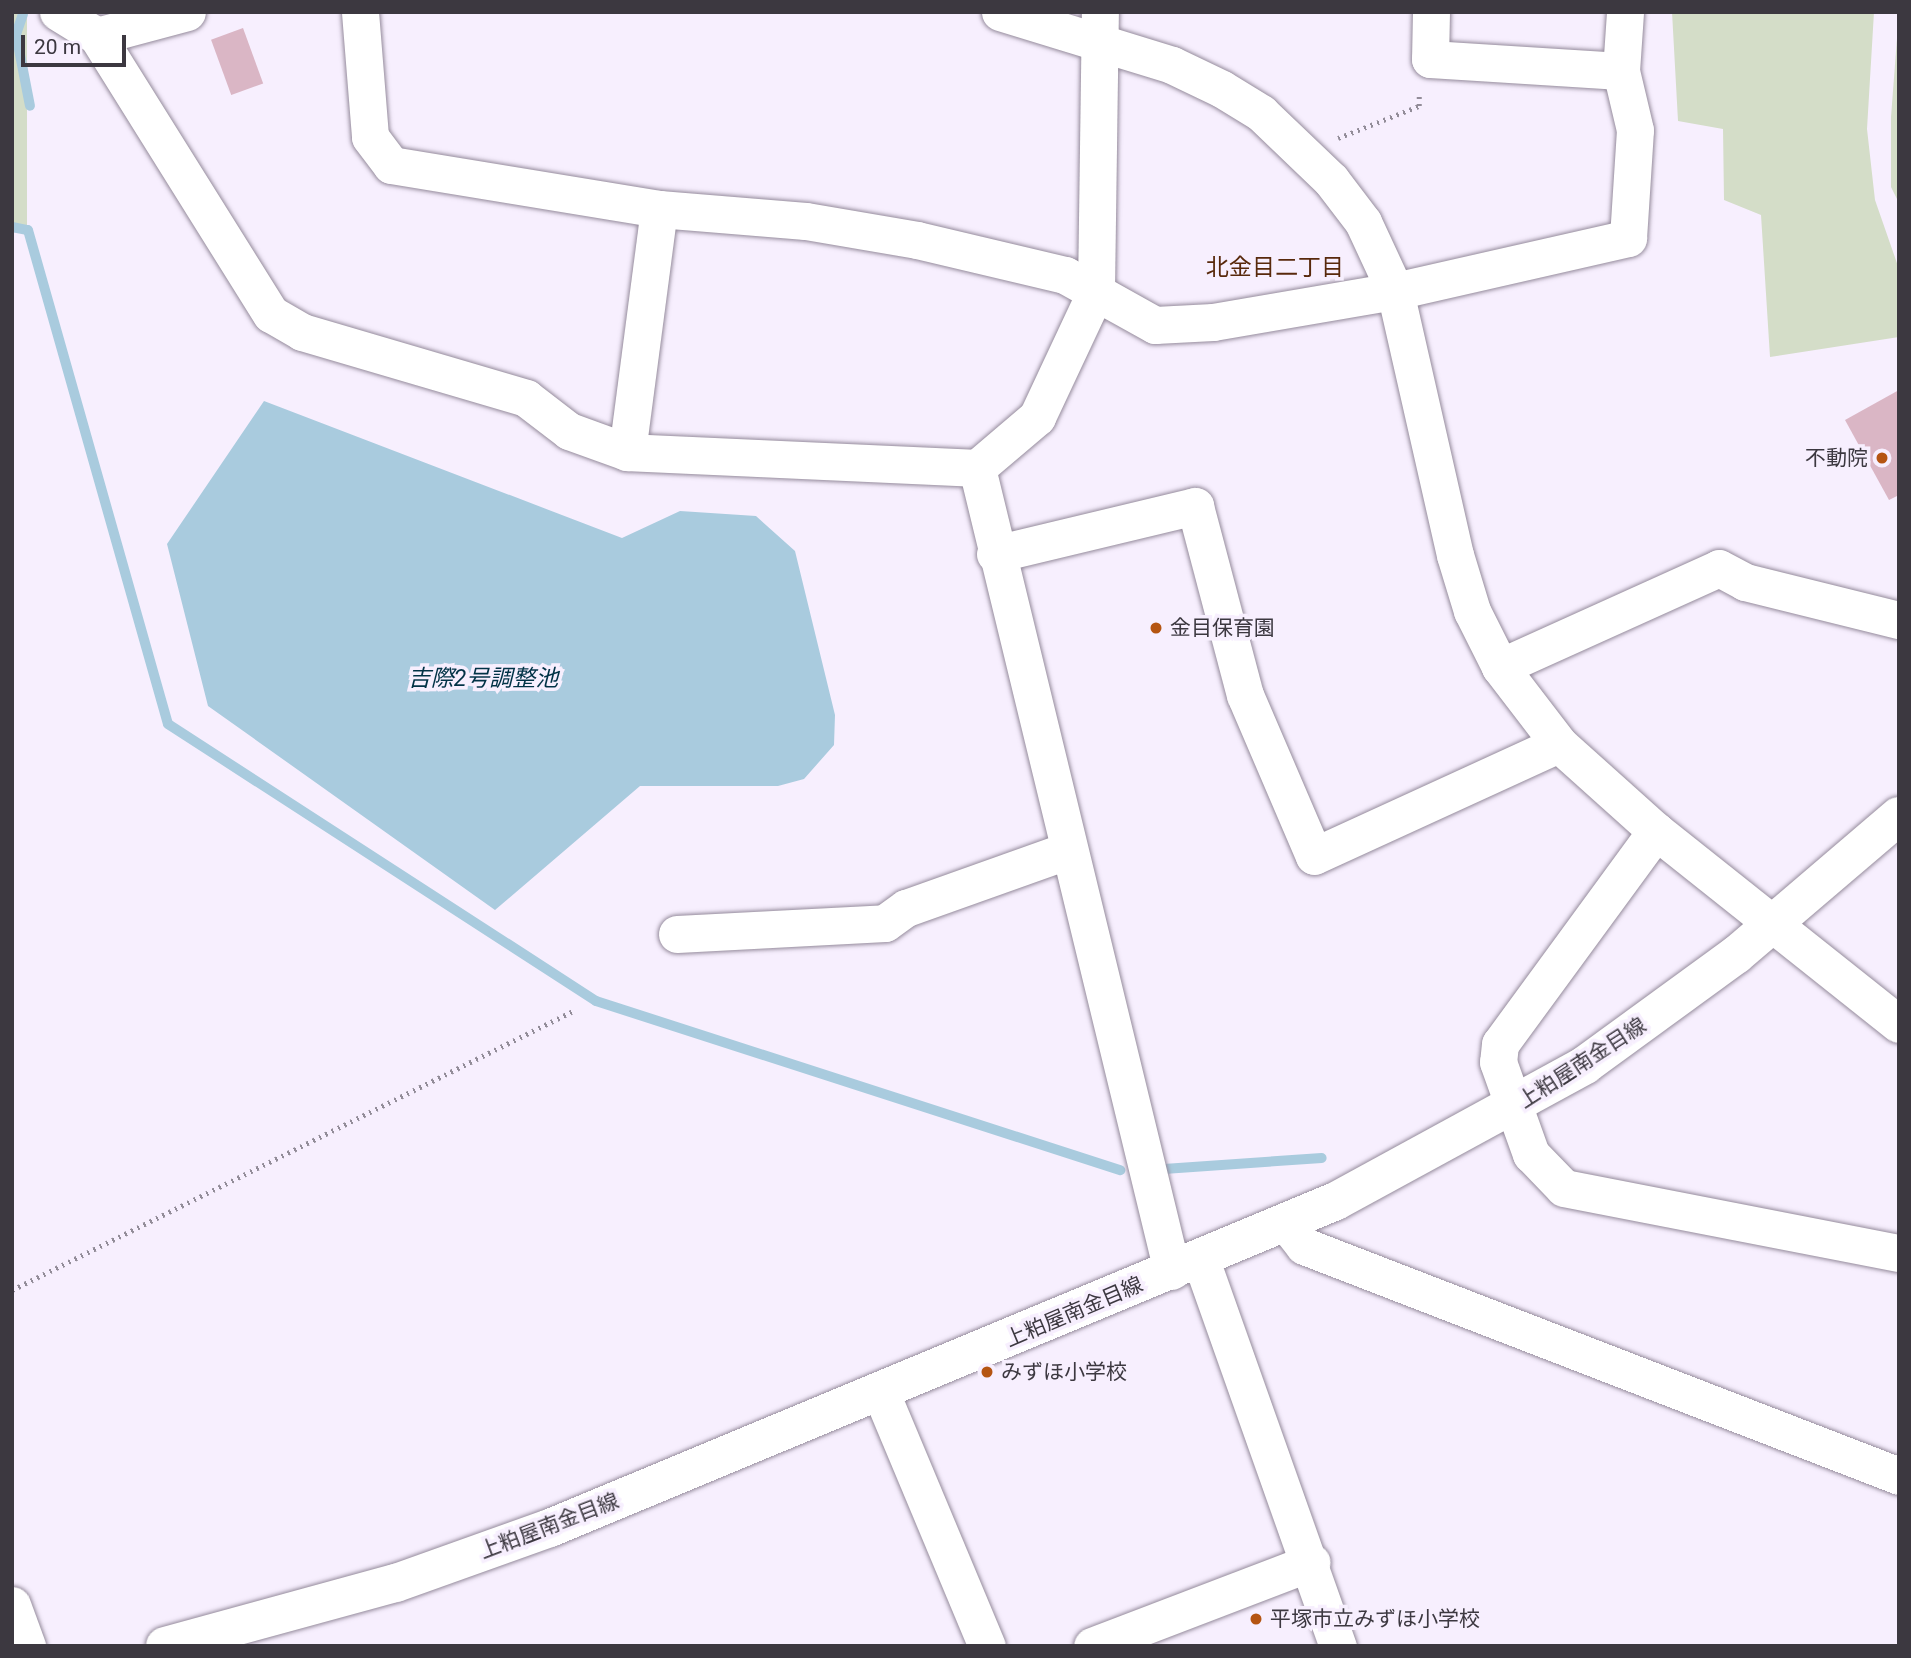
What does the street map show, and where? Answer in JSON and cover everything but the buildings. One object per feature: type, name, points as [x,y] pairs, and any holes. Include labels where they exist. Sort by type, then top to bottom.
[{"type":"main road","name":"上粕屋南金目線","points":[[165,1646],[396,1583],[550,1528],[1286,1223],[1512,1109],[1636,1028],[1774,924],[1899,816]]},
{"type":"street","points":[[58,12],[97,36],[271,314],[302,332],[526,398],[569,431],[627,452],[977,468],[1037,417],[1096,291],[1100,27]]},
{"type":"street","points":[[97,36],[187,12]]},
{"type":"street","points":[[360,12],[370,137],[391,165],[659,209],[806,221],[916,240],[1065,275],[1155,325],[1213,322],[1395,291],[1628,238],[1635,130],[1621,71],[1625,12]]},
{"type":"street","points":[[1000,12],[1100,27],[1222,89],[1304,151],[1363,222],[1395,291],[1455,555],[1472,611],[1500,667],[1559,744],[1656,831],[1899,1024]]},
{"type":"street","points":[[1431,12],[1430,59],[1621,71]]},
{"type":"street","points":[[627,452],[659,209]]},
{"type":"street","points":[[977,468],[1066,851],[1187,1265],[1312,1562],[1338,1646]]},
{"type":"street","points":[[995,554],[1195,506],[1245,695],[1314,856],[1559,744]]},
{"type":"street","points":[[1500,667],[1719,568],[1745,582],[1898,620]]},
{"type":"street","points":[[1656,831],[1506,1030],[1498,1062],[1512,1109],[1538,1166],[1564,1188],[1899,1253]]},
{"type":"street","points":[[677,934],[884,923],[906,908],[1066,851]]},
{"type":"street","points":[[1286,1223],[1304,1246],[1899,1476]]},
{"type":"street","points":[[881,1393],[987,1646]]},
{"type":"street","points":[[1092,1646],[1312,1562]]},
{"type":"street","points":[[12,1605],[27,1646]]},
{"type":"path","points":[[1304,151],[1419,106],[1430,59]]},
{"type":"path","points":[[12,1290],[573,1011]]},
{"type":"green space","points":[[12,12],[27,12],[27,231],[12,231]]},
{"type":"green space","points":[[1672,12],[1874,12],[1867,129],[1875,200],[1899,269],[1899,337],[1770,357],[1761,215],[1724,200],[1723,129],[1678,121]]},
{"type":"green space","points":[[1899,12],[1899,203],[1891,187],[1891,117]]},
{"type":"water","name":"吉際2号調整池","points":[[264,401],[622,538],[680,511],[756,516],[795,551],[835,715],[834,745],[804,779],[778,786],[640,786],[495,910],[208,706],[167,544]]},
{"type":"waterway","points":[[23,14],[16,34],[30,106]]},
{"type":"waterway","points":[[12,227],[28,230],[168,724],[596,1001],[1120,1170]]},
{"type":"waterway","points":[[1164,1169],[1322,1158]]},
{"type":"place","name":"不動院","points":[[1882,458]]},
{"type":"place","name":"金目保育園","points":[[1156,628]]},
{"type":"place","name":"みずほ小学校","points":[[987,1372]]},
{"type":"place","name":"平塚市立みずほ小学校","points":[[1256,1619]]},
{"type":"district","name":"北金目二丁目","points":[[1275,268]]}]
